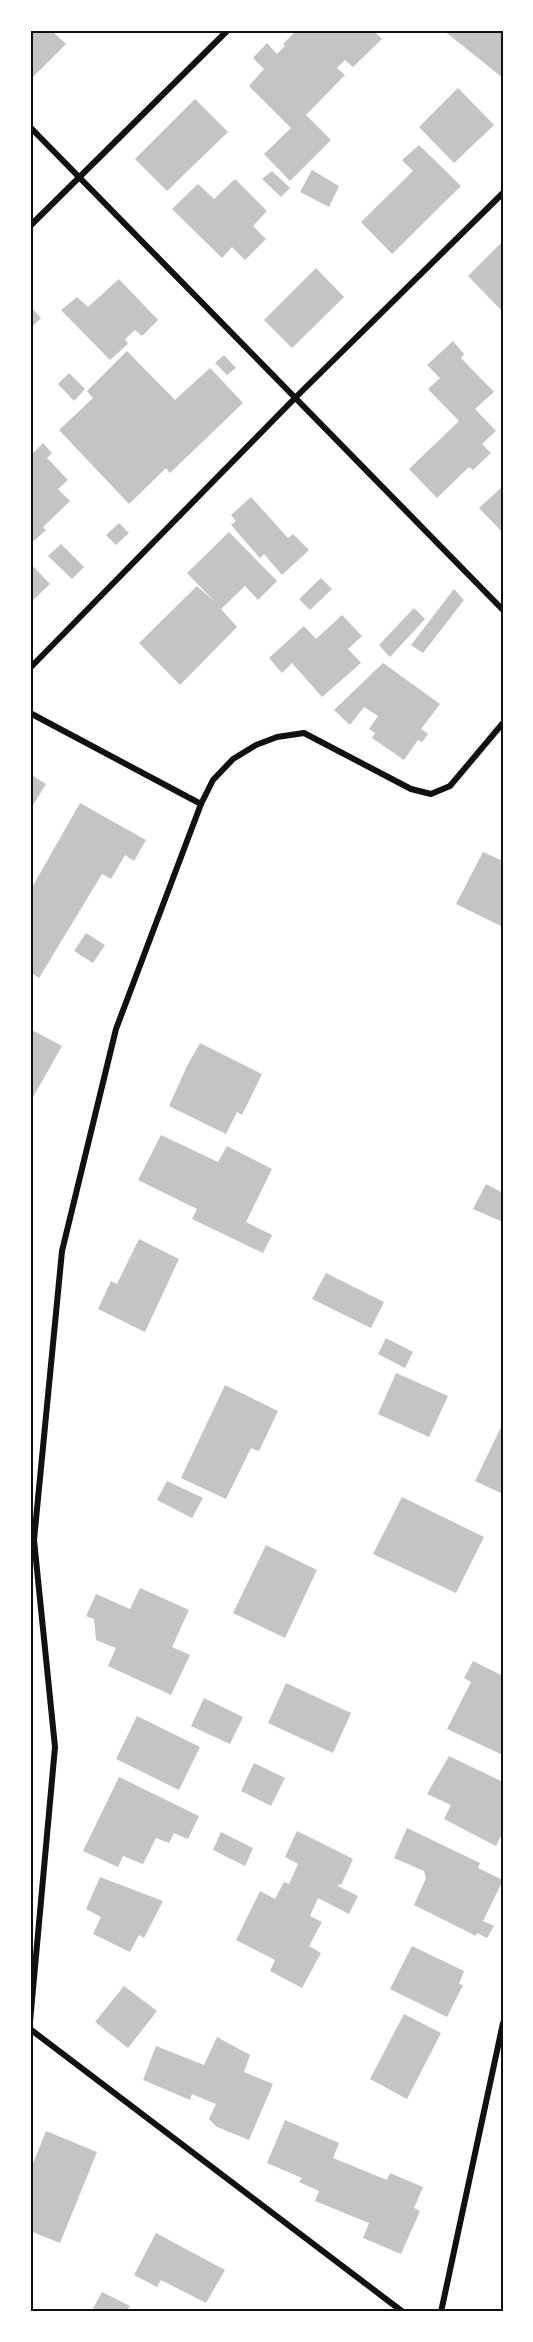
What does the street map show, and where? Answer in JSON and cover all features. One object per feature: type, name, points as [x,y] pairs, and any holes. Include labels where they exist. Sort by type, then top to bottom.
[{"type":"street","points":[[30,225],[228,30]]},
{"type":"street","points":[[30,127],[297,397],[503,610]]},
{"type":"street","points":[[30,668],[297,397],[503,193]]},
{"type":"street","points":[[30,713],[201,804]]},
{"type":"street","points":[[30,2022],[55,1747],[34,1540],[62,1251],[116,1029],[201,804],[213,780],[233,759],[256,745],[277,737],[304,733],[411,789],[431,794],[450,786],[503,723]]},
{"type":"street","points":[[441,2312],[503,2023]]},
{"type":"street","points":[[30,2029],[403,2312]]},
{"type":"building","points":[[30,30],[51,30],[66,44],[33,77],[30,74]]},
{"type":"building","points":[[297,30],[373,30],[382,39],[353,67],[345,60],[337,68],[345,75],[306,115],[331,140],[290,181],[264,154],[291,128],[249,86],[264,69],[253,58],[267,43],[277,54]]},
{"type":"building","points":[[443,30],[503,30],[503,78]]},
{"type":"building","points":[[458,88],[494,125],[454,163],[419,127]]},
{"type":"building","points":[[195,99],[228,132],[167,191],[135,159]]},
{"type":"building","points":[[419,145],[461,186],[392,254],[361,222],[413,171],[402,160]]},
{"type":"building","points":[[312,170],[339,186],[329,207],[300,192]]},
{"type":"building","points":[[272,171],[290,188],[281,197],[262,179]]},
{"type":"building","points":[[235,179],[267,211],[253,226],[266,239],[245,260],[232,247],[222,258],[172,209],[198,184],[214,199]]},
{"type":"building","points":[[503,241],[503,312],[468,276]]},
{"type":"building","points":[[316,268],[344,297],[292,348],[264,320]]},
{"type":"building","points":[[119,279],[158,320],[142,336],[135,330],[125,339],[128,344],[110,360],[61,310],[77,297],[88,307]]},
{"type":"building","points":[[30,306],[41,318],[30,329]]},
{"type":"building","points":[[453,341],[464,354],[461,358],[494,392],[475,409],[496,431],[482,444],[491,453],[473,470],[469,467],[437,498],[409,469],[459,421],[428,389],[440,378],[427,365]]},
{"type":"building","points":[[127,351],[175,400],[210,368],[243,403],[170,473],[166,468],[129,504],[59,430],[93,398],[87,391]]},
{"type":"building","points":[[224,355],[236,368],[227,375],[215,363]]},
{"type":"building","points":[[69,373],[85,389],[74,401],[58,384]]},
{"type":"building","points":[[43,443],[52,453],[47,458],[68,480],[58,489],[70,501],[43,527],[46,530],[34,541],[30,537],[30,456]]},
{"type":"building","points":[[503,486],[503,533],[479,508]]},
{"type":"building","points":[[251,497],[288,538],[293,534],[309,550],[282,575],[264,554],[260,558],[231,525],[236,521],[231,515]]},
{"type":"building","points":[[119,523],[129,533],[116,545],[106,535]]},
{"type":"building","points":[[229,532],[277,581],[258,600],[245,586],[221,609],[237,627],[180,685],[139,643],[197,586],[215,602],[187,573]]},
{"type":"building","points":[[61,544],[84,567],[72,579],[48,556]]},
{"type":"building","points":[[30,563],[50,584],[30,603]]},
{"type":"building","points":[[321,578],[332,589],[310,610],[299,599]]},
{"type":"building","points":[[454,589],[464,600],[423,653],[411,645]]},
{"type":"building","points":[[414,608],[425,619],[390,657],[379,645]]},
{"type":"building","points":[[342,615],[362,636],[348,649],[361,663],[322,697],[292,663],[282,673],[269,658],[304,626],[316,639]]},
{"type":"building","points":[[383,663],[440,704],[421,729],[428,734],[422,742],[418,740],[404,760],[372,738],[375,733],[369,729],[378,716],[364,707],[350,725],[334,710]]},
{"type":"building","points":[[30,774],[46,784],[30,810]]},
{"type":"building","points":[[80,803],[146,840],[134,861],[125,855],[111,879],[102,874],[39,978],[30,972],[30,891]]},
{"type":"building","points":[[483,852],[503,861],[503,927],[456,904]]},
{"type":"building","points":[[86,933],[105,945],[93,963],[74,951]]},
{"type":"building","points":[[30,1029],[62,1046],[32,1099],[30,1097]]},
{"type":"building","points":[[200,1043],[262,1074],[242,1115],[237,1112],[226,1134],[169,1106]]},
{"type":"building","points":[[161,1135],[218,1162],[227,1146],[272,1169],[246,1222],[272,1235],[263,1253],[192,1219],[197,1209],[138,1180]]},
{"type":"building","points":[[486,1184],[503,1193],[503,1222],[473,1209]]},
{"type":"building","points":[[139,1239],[179,1259],[145,1332],[98,1309],[111,1281],[117,1284]]},
{"type":"building","points":[[326,1273],[384,1302],[371,1328],[312,1299]]},
{"type":"building","points":[[386,1338],[413,1352],[405,1368],[378,1354]]},
{"type":"building","points":[[396,1373],[448,1396],[429,1437],[378,1414]]},
{"type":"building","points":[[225,1385],[278,1411],[259,1451],[251,1448],[226,1499],[181,1478]]},
{"type":"building","points":[[503,1423],[503,1494],[475,1481]]},
{"type":"building","points":[[167,1481],[203,1498],[192,1518],[157,1500]]},
{"type":"building","points":[[402,1497],[484,1537],[456,1593],[373,1554]]},
{"type":"building","points":[[266,1545],[317,1570],[285,1638],[233,1613]]},
{"type":"building","points":[[140,1588],[189,1610],[172,1647],[190,1655],[171,1695],[108,1666],[116,1648],[96,1640],[94,1619],[86,1616],[96,1594],[130,1609]]},
{"type":"building","points":[[473,1661],[503,1676],[503,1755],[447,1729],[471,1682],[464,1678]]},
{"type":"building","points":[[286,1683],[351,1713],[333,1753],[268,1723]]},
{"type":"building","points":[[204,1698],[243,1717],[230,1744],[191,1726]]},
{"type":"building","points":[[137,1716],[200,1747],[179,1790],[116,1759]]},
{"type":"building","points":[[449,1756],[503,1782],[503,1832],[496,1846],[444,1819],[451,1805],[427,1794]]},
{"type":"building","points":[[254,1763],[285,1778],[271,1806],[241,1791]]},
{"type":"building","points":[[119,1777],[199,1816],[188,1839],[174,1833],[169,1843],[156,1838],[143,1864],[123,1856],[118,1867],[83,1851]]},
{"type":"building","points":[[407,1828],[480,1863],[478,1868],[503,1880],[483,1921],[494,1926],[487,1938],[477,1933],[476,1936],[414,1905],[426,1878],[424,1871],[394,1858]]},
{"type":"building","points":[[297,1831],[353,1859],[341,1885],[338,1886],[358,1896],[349,1914],[318,1898],[310,1916],[322,1922],[309,1946],[321,1953],[302,1988],[270,1971],[275,1960],[236,1940],[260,1891],[275,1899],[284,1882],[289,1884],[298,1864],[285,1857]]},
{"type":"building","points":[[221,1832],[253,1848],[245,1866],[213,1850]]},
{"type":"building","points":[[100,1877],[163,1901],[144,1938],[139,1935],[130,1952],[93,1934],[101,1917],[86,1909]]},
{"type":"building","points":[[412,1946],[464,1971],[459,1984],[463,1985],[447,2017],[390,1989]]},
{"type":"building","points":[[124,1986],[157,2011],[128,2048],[95,2022]]},
{"type":"building","points":[[404,2014],[441,2033],[407,2099],[370,2079]]},
{"type":"building","points":[[217,2037],[250,2055],[244,2072],[273,2084],[249,2140],[217,2127],[209,2119],[216,2104],[192,2094],[190,2100],[143,2080],[156,2046],[204,2065]]},
{"type":"building","points":[[285,2120],[339,2143],[333,2158],[387,2180],[390,2173],[423,2187],[414,2208],[420,2211],[401,2254],[363,2238],[369,2223],[315,2201],[319,2191],[299,2182],[302,2178],[267,2163]]},
{"type":"building","points":[[46,2131],[97,2152],[60,2243],[30,2231],[30,2171]]},
{"type":"building","points":[[156,2233],[225,2270],[206,2303],[161,2280],[157,2287],[134,2275]]},
{"type":"building","points":[[102,2292],[130,2306],[126,2312],[91,2312]]}]
